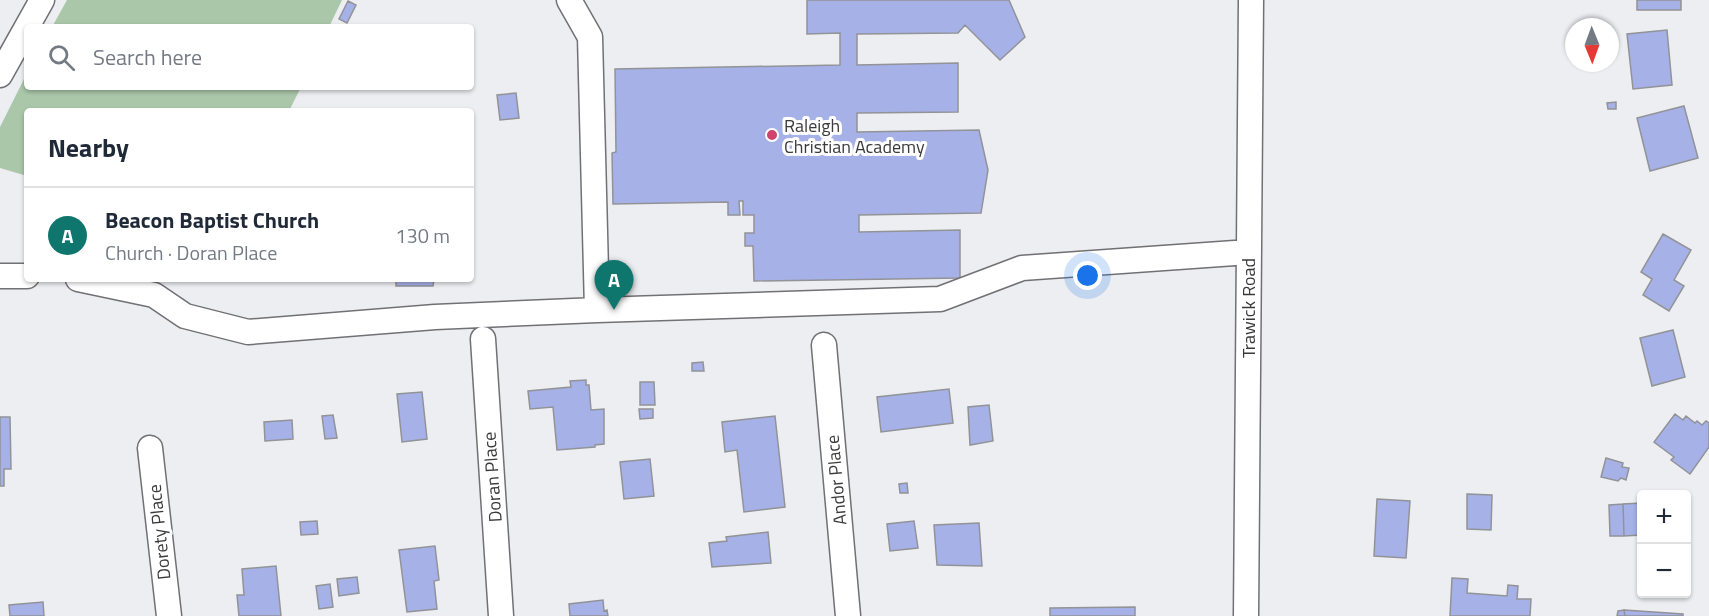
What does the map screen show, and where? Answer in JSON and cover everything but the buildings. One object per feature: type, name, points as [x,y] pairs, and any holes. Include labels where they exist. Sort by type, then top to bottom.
[{"type":"street","points":[[29,24],[42,0]]},
{"type":"street","points":[[569,0],[590,37],[597,309]]},
{"type":"street","name":"Trawick Road","points":[[1246,616],[1251,0]]},
{"type":"street","points":[[0,75],[24,32]]},
{"type":"street","points":[[92,282],[154,295],[185,316],[248,332],[435,317],[597,309],[940,299],[1022,268],[1249,252]]},
{"type":"street","points":[[0,276],[24,276]]},
{"type":"street","name":"Doran Place","points":[[483,339],[501,616]]},
{"type":"street","name":"Andor Place","points":[[824,345],[848,616]]},
{"type":"street","name":"Dorety Place","points":[[150,448],[168,616]]},
{"type":"green space","points":[[67,0],[342,0],[330,24],[54,24]]},
{"type":"green space","points":[[24,79],[24,90],[300,90],[290,108],[24,108],[24,175],[0,168],[0,127]]},
{"type":"place","name":"Raleigh Christian Academy","points":[[772,135]]},
{"type":"place","name":"Beacon Baptist Church","points":[[614,310]]}]
